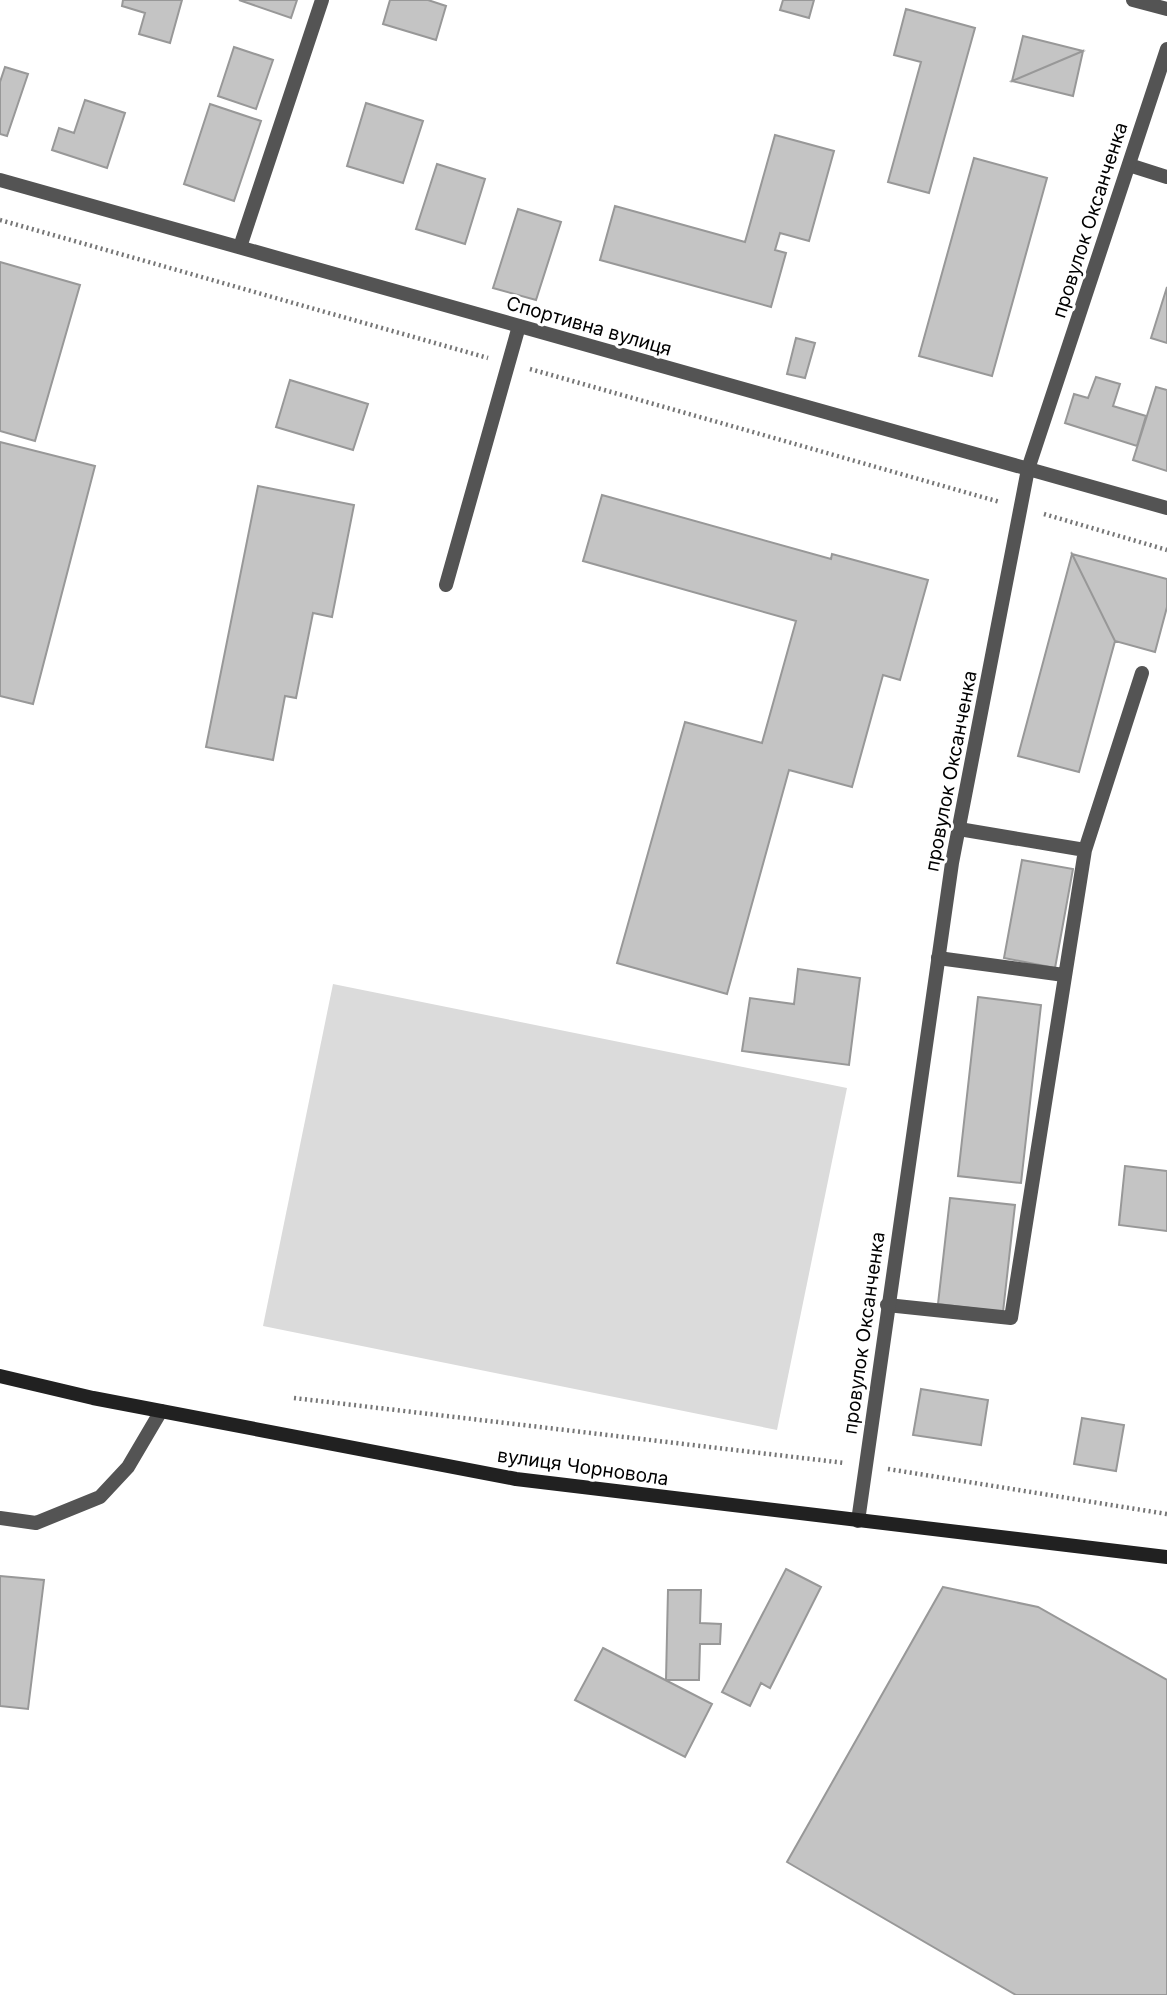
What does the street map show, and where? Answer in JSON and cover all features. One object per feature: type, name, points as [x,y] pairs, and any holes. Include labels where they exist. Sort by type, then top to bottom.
[{"type":"street","points":[[240,247],[322,0]]},
{"type":"street","points":[[1133,0],[1167,9]]},
{"type":"street","name":"провулок Оксанченка","points":[[858,1521],[939,958],[960,829],[1028,469],[1167,49]]},
{"type":"street","points":[[1129,165],[1167,177]]},
{"type":"street","name":"Спортивна вулиця","points":[[0,180],[1167,508]]},
{"type":"street","points":[[446,585],[519,326]]},
{"type":"street","points":[[887,1305],[1011,1318],[1085,850],[1142,673]]},
{"type":"street","points":[[960,829],[1085,850]]},
{"type":"street","points":[[939,958],[1064,975]]},
{"type":"street","name":"вулиця Чорновола","points":[[0,1376],[161,1411],[516,1479],[1167,1557]]},
{"type":"street","points":[[0,1518],[37,1523],[100,1497],[128,1467],[161,1411]]},
{"type":"path","points":[[1044,514],[1167,550]]},
{"type":"path","points":[[294,1398],[866,1466],[1167,1514]]},
{"type":"shaded area","points":[[333,984],[847,1088],[777,1430],[263,1326]]},
{"type":"building","points":[[123,0],[182,0],[170,43],[139,34],[145,13],[122,6]]},
{"type":"building","points":[[239,0],[297,0],[291,18]]},
{"type":"building","points":[[390,0],[428,0],[446,6],[436,40],[383,24]]},
{"type":"building","points":[[783,0],[814,0],[809,18],[780,10]]},
{"type":"building","points":[[906,9],[975,28],[929,193],[888,182],[921,62],[894,55]]},
{"type":"building","points":[[1023,36],[1083,51],[1012,81]]},
{"type":"building","points":[[234,47],[273,60],[256,109],[218,96]]},
{"type":"building","points":[[1083,51],[1073,96],[1012,81]]},
{"type":"building","points":[[5,67],[28,74],[7,136],[0,134],[0,82]]},
{"type":"building","points":[[85,100],[125,113],[107,168],[52,150],[59,128],[74,133]]},
{"type":"building","points":[[366,103],[423,121],[403,183],[347,166]]},
{"type":"building","points":[[210,104],[261,121],[234,201],[184,184]]},
{"type":"building","points":[[775,135],[834,151],[809,241],[780,233],[775,250],[786,253],[771,307],[600,260],[615,206],[745,242]]},
{"type":"building","points":[[974,158],[1047,178],[992,376],[919,356]]},
{"type":"building","points":[[437,164],[485,179],[465,244],[416,229]]},
{"type":"building","points":[[518,209],[561,222],[536,300],[493,288]]},
{"type":"building","points":[[0,262],[80,285],[35,441],[0,431]]},
{"type":"building","points":[[1167,287],[1167,343],[1151,338]]},
{"type":"building","points":[[796,338],[815,343],[805,378],[787,374]]},
{"type":"building","points":[[1096,377],[1120,384],[1113,406],[1146,416],[1137,446],[1065,423],[1074,394],[1088,398]]},
{"type":"building","points":[[290,380],[368,404],[353,450],[276,427]]},
{"type":"building","points":[[1156,387],[1167,390],[1167,471],[1133,460]]},
{"type":"building","points":[[0,442],[95,466],[33,704],[0,696]]},
{"type":"building","points":[[258,486],[354,505],[332,617],[313,613],[296,698],[285,696],[273,760],[206,747]]},
{"type":"building","points":[[602,495],[831,559],[832,554],[928,580],[900,680],[883,675],[852,787],[789,770],[727,994],[617,963],[685,722],[762,743],[796,621],[583,561]]},
{"type":"building","points":[[1072,554],[1167,579],[1167,607],[1155,652],[1115,641]]},
{"type":"building","points":[[1072,554],[1115,641],[1079,772],[1018,756]]},
{"type":"building","points":[[1022,860],[1073,869],[1055,968],[1004,958]]},
{"type":"building","points":[[798,969],[860,978],[849,1065],[742,1051],[750,998],[794,1004]]},
{"type":"building","points":[[978,997],[1041,1005],[1021,1183],[958,1176]]},
{"type":"building","points":[[1125,1166],[1167,1171],[1167,1231],[1119,1225]]},
{"type":"building","points":[[950,1198],[1015,1205],[1003,1312],[938,1304]]},
{"type":"building","points":[[921,1389],[988,1400],[981,1445],[913,1435]]},
{"type":"building","points":[[1082,1418],[1124,1425],[1116,1471],[1074,1464]]},
{"type":"building","points":[[786,1569],[821,1587],[770,1688],[761,1683],[750,1706],[722,1692]]},
{"type":"building","points":[[0,1576],[44,1580],[28,1709],[0,1706]]},
{"type":"building","points":[[943,1587],[1038,1607],[1167,1680],[1167,1995],[1016,1995],[787,1862]]},
{"type":"building","points":[[668,1590],[701,1590],[700,1623],[721,1624],[720,1644],[700,1644],[699,1680],[666,1680]]},
{"type":"building","points":[[603,1648],[712,1704],[685,1757],[575,1700]]}]
